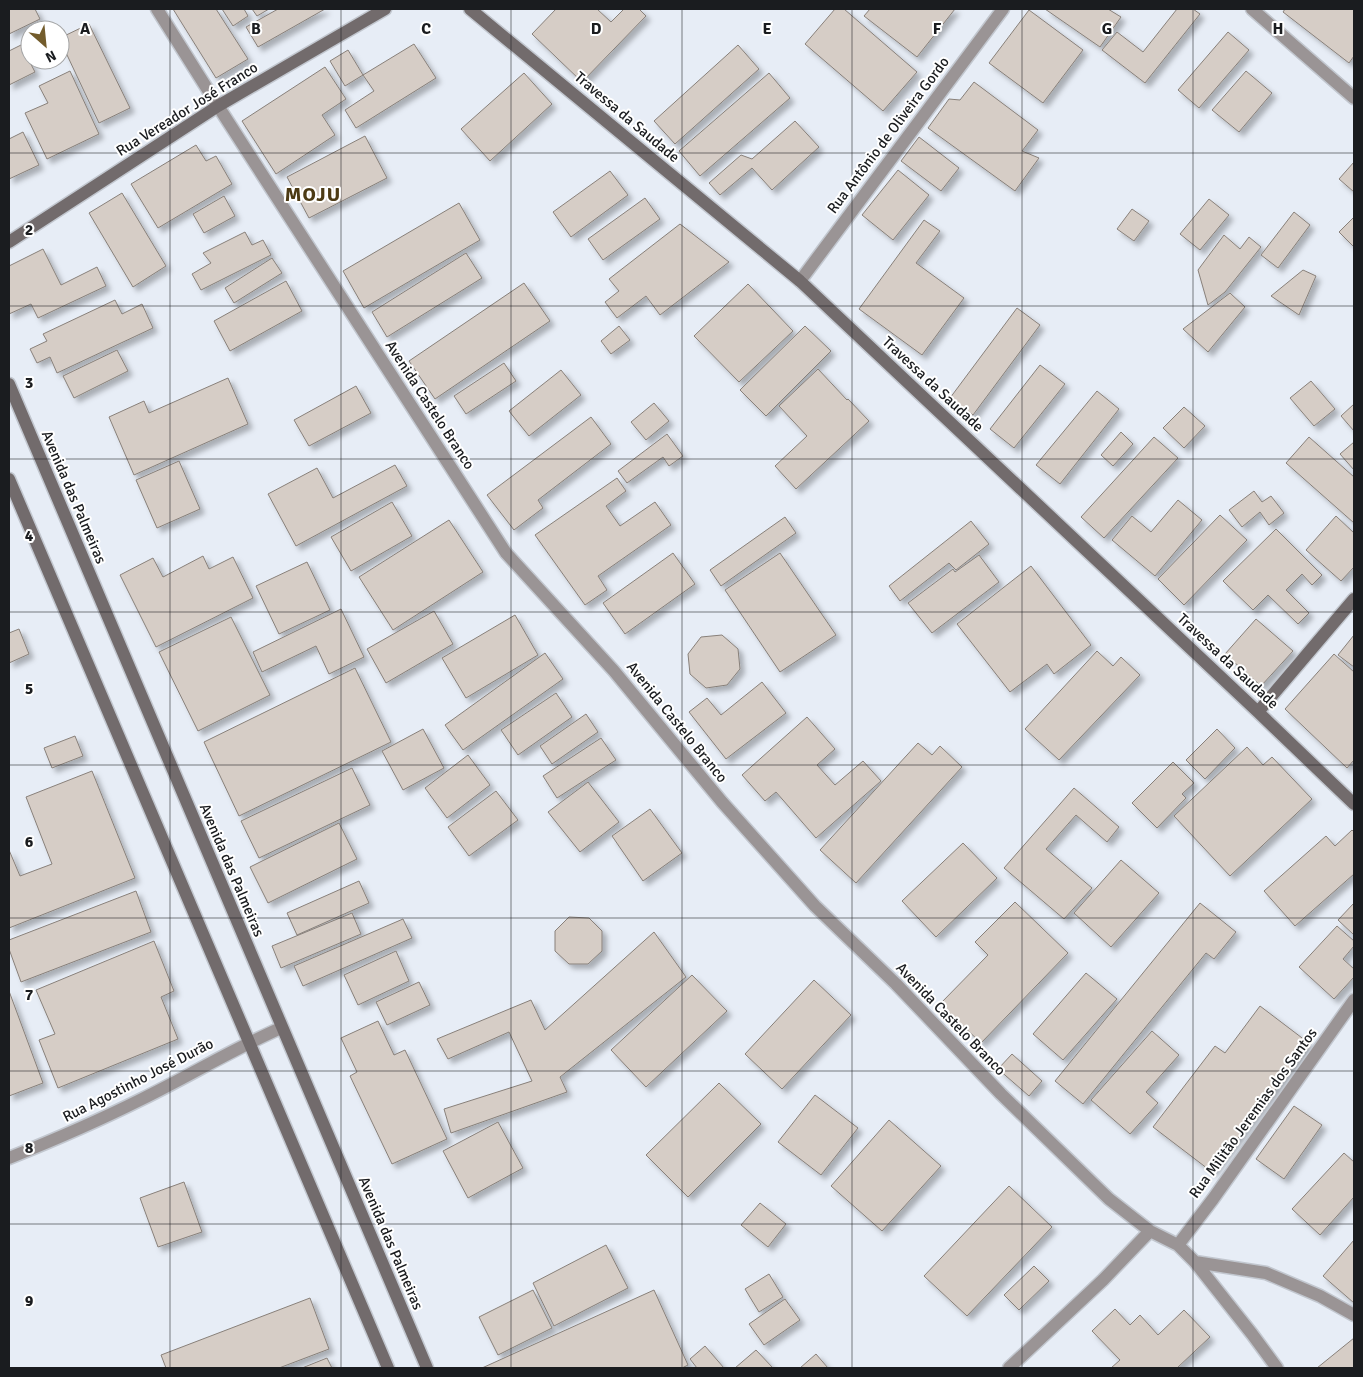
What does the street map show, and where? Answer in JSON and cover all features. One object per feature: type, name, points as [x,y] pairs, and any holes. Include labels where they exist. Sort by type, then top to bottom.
[{"type":"main road","name":"Rua Vereador José Franco","points":[[9,242],[218,106],[386,9]]},
{"type":"main road","name":"Travessa da Saudade","points":[[470,9],[800,281],[1354,804]]},
{"type":"main road","name":"Avenida das Palmeiras","points":[[9,384],[426,1368]]},
{"type":"main road","points":[[9,479],[388,1368]]},
{"type":"main road","points":[[1258,712],[1354,599]]},
{"type":"street","name":"Avenida Castelo Branco","points":[[157,9],[506,553],[614,671],[722,802],[815,906],[896,984],[1007,1101],[1109,1199],[1150,1231],[1178,1245],[1195,1262],[1277,1368]]},
{"type":"street","name":"Rua Antônio de Oliveira Gordo","points":[[800,281],[1003,9]]},
{"type":"street","points":[[1252,9],[1354,98]]},
{"type":"street","name":"Rua Militão Jeremias dos Santos","points":[[1178,1245],[1354,1000]]},
{"type":"street","name":"Rua Agostinho José Durão","points":[[9,1158],[142,1099],[249,1042],[281,1028]]},
{"type":"street","points":[[1009,1368],[1103,1280],[1150,1231]]},
{"type":"street","points":[[1195,1262],[1266,1272],[1320,1296],[1354,1315]]},
{"type":"building","points":[[9,9],[35,9],[40,19],[20,20],[20,29],[9,34]]},
{"type":"building","points":[[173,9],[216,9],[248,59],[216,78]]},
{"type":"building","points":[[222,9],[244,9],[248,16],[233,26]]},
{"type":"building","points":[[252,9],[269,9],[257,16]]},
{"type":"building","points":[[278,9],[325,9],[258,47],[246,27]]},
{"type":"building","points":[[556,9],[597,9],[611,22],[624,9],[639,9],[646,16],[582,82],[532,34]]},
{"type":"building","points":[[835,9],[844,9],[917,72],[883,111],[805,44]]},
{"type":"building","points":[[870,9],[955,9],[917,57],[864,16]]},
{"type":"building","points":[[1045,9],[1108,9],[1121,17],[1100,47]]},
{"type":"building","points":[[1177,9],[1193,9],[1200,14],[1145,83],[1102,50],[1117,32],[1143,52]]},
{"type":"building","points":[[1285,9],[1354,9],[1354,56],[1349,63],[1283,12]]},
{"type":"building","points":[[1029,10],[1083,50],[1043,103],[989,63]]},
{"type":"building","points":[[89,24],[130,108],[99,123],[70,61],[70,33]]},
{"type":"building","points":[[1228,32],[1249,50],[1199,108],[1178,90]]},
{"type":"building","points":[[414,44],[436,78],[356,128],[345,110],[374,91],[363,75]]},
{"type":"building","points":[[738,45],[759,69],[675,144],[654,121]]},
{"type":"building","points":[[20,46],[20,70],[34,70],[35,72],[9,85],[9,51]]},
{"type":"building","points":[[348,50],[363,75],[345,86],[330,61]]},
{"type":"building","points":[[325,67],[346,99],[322,115],[335,135],[276,174],[242,121]]},
{"type":"building","points":[[70,71],[99,134],[47,159],[25,113],[48,103],[39,86]]},
{"type":"building","points":[[1246,71],[1272,93],[1239,132],[1212,110]]},
{"type":"building","points":[[524,73],[552,104],[490,161],[461,129]]},
{"type":"building","points":[[769,73],[790,98],[700,176],[679,151]]},
{"type":"building","points":[[974,82],[1038,130],[1022,151],[1039,158],[1015,191],[928,128],[949,99],[960,100]]},
{"type":"building","points":[[795,121],[819,147],[772,190],[752,168],[720,195],[709,183],[741,155],[752,159]]},
{"type":"building","points":[[23,132],[39,165],[9,179],[9,139]]},
{"type":"building","points":[[365,136],[387,178],[309,218],[287,177]]},
{"type":"building","points":[[919,137],[959,168],[941,191],[901,161]]},
{"type":"building","points":[[196,145],[206,161],[216,156],[232,184],[158,228],[131,184]]},
{"type":"building","points":[[1354,162],[1354,192],[1339,179]]},
{"type":"building","points":[[898,170],[929,195],[893,240],[862,215]]},
{"type":"building","points":[[610,171],[628,195],[571,237],[553,212]]},
{"type":"building","points":[[122,193],[166,266],[133,287],[89,213]]},
{"type":"building","points":[[224,196],[235,216],[204,233],[193,214]]},
{"type":"building","points":[[645,198],[660,219],[603,260],[588,239]]},
{"type":"building","points":[[1209,199],[1229,215],[1200,250],[1180,234]]},
{"type":"building","points":[[459,203],[480,240],[364,308],[343,271]]},
{"type":"building","points":[[1132,209],[1149,221],[1134,241],[1117,229]]},
{"type":"building","points":[[1294,212],[1310,225],[1278,268],[1261,255]]},
{"type":"building","points":[[1354,217],[1354,247],[1339,232]]},
{"type":"building","points":[[924,220],[940,231],[916,263],[964,298],[922,355],[859,309]]},
{"type":"building","points":[[680,224],[729,262],[660,315],[646,296],[617,318],[605,302],[619,291],[609,279]]},
{"type":"building","points":[[245,232],[252,245],[263,240],[271,255],[201,290],[192,274],[211,263],[203,253]]},
{"type":"building","points":[[1224,235],[1240,249],[1249,237],[1261,247],[1225,292],[1208,305],[1198,270]]},
{"type":"building","points":[[43,249],[61,285],[97,267],[106,286],[38,318],[31,304],[9,314],[9,266]]},
{"type":"building","points":[[466,253],[482,278],[387,337],[372,312]]},
{"type":"building","points":[[272,258],[282,273],[234,303],[225,288]]},
{"type":"building","points":[[1303,270],[1316,276],[1299,315],[1271,296]]},
{"type":"building","points":[[286,281],[302,311],[230,351],[214,321]]},
{"type":"building","points":[[524,283],[550,321],[435,399],[409,361]]},
{"type":"building","points":[[748,284],[793,331],[739,382],[694,336]]},
{"type":"building","points":[[1230,293],[1245,307],[1208,352],[1183,329]]},
{"type":"building","points":[[115,300],[122,314],[142,304],[153,328],[57,373],[50,357],[37,363],[30,349],[47,341],[43,334]]},
{"type":"building","points":[[1017,308],[1040,325],[973,415],[950,398]]},
{"type":"building","points":[[619,326],[630,340],[611,354],[601,341]]},
{"type":"building","points":[[805,326],[831,351],[766,416],[740,390]]},
{"type":"building","points":[[117,350],[128,371],[74,398],[63,376]]},
{"type":"building","points":[[504,363],[516,381],[466,414],[454,396]]},
{"type":"building","points":[[1040,365],[1065,384],[1014,448],[990,429]]},
{"type":"building","points":[[818,369],[869,421],[796,489],[775,466],[807,436],[779,406]]},
{"type":"building","points":[[561,370],[581,395],[529,436],[509,411]]},
{"type":"building","points":[[228,378],[248,424],[134,475],[109,417],[144,401],[149,413]]},
{"type":"building","points":[[1311,381],[1335,409],[1314,426],[1290,398]]},
{"type":"building","points":[[356,386],[371,413],[309,446],[294,420]]},
{"type":"building","points":[[1097,391],[1119,409],[1060,484],[1036,465]]},
{"type":"building","points":[[654,403],[669,421],[646,440],[631,422]]},
{"type":"building","points":[[1354,404],[1354,431],[1341,416]]},
{"type":"building","points":[[1184,407],[1205,426],[1184,448],[1163,428]]},
{"type":"building","points":[[591,417],[611,444],[538,500],[543,508],[514,530],[487,495]]},
{"type":"building","points":[[1121,432],[1133,444],[1113,466],[1101,455]]},
{"type":"building","points":[[667,434],[683,456],[669,466],[663,457],[627,483],[618,471]]},
{"type":"building","points":[[1154,437],[1178,458],[1104,538],[1081,517]]},
{"type":"building","points":[[1309,437],[1354,477],[1354,523],[1286,463]]},
{"type":"building","points":[[1354,442],[1354,470],[1340,454]]},
{"type":"building","points":[[179,461],[200,509],[157,528],[136,480]]},
{"type":"building","points":[[395,465],[407,486],[296,546],[268,494],[317,468],[333,498]]},
{"type":"building","points":[[617,478],[626,491],[606,506],[620,526],[655,502],[671,525],[598,576],[607,590],[585,605],[535,535]]},
{"type":"building","points":[[1254,491],[1262,502],[1271,496],[1284,513],[1269,525],[1260,512],[1242,527],[1229,510]]},
{"type":"building","points":[[1178,500],[1202,520],[1155,576],[1112,540],[1132,516],[1151,532]]},
{"type":"building","points":[[392,502],[412,536],[351,571],[331,537]]},
{"type":"building","points":[[1220,515],[1247,540],[1184,605],[1158,579]]},
{"type":"building","points":[[1336,516],[1354,533],[1354,567],[1341,581],[1306,550]]},
{"type":"building","points":[[785,517],[796,533],[721,586],[710,570]]},
{"type":"building","points":[[449,520],[483,572],[393,630],[359,577]]},
{"type":"building","points":[[971,521],[989,544],[956,570],[949,563],[900,601],[889,586]]},
{"type":"building","points":[[1276,529],[1322,575],[1312,585],[1302,574],[1286,590],[1309,613],[1298,624],[1268,595],[1253,610],[1223,581]]},
{"type":"building","points":[[673,553],[695,584],[625,634],[603,603]]},
{"type":"building","points":[[780,553],[836,635],[780,672],[725,590]]},
{"type":"building","points":[[979,555],[999,582],[932,633],[908,603],[953,569],[955,572]]},
{"type":"building","points":[[203,556],[209,569],[233,557],[253,598],[156,647],[120,575],[153,558],[163,577]]},
{"type":"building","points":[[307,562],[330,610],[279,634],[256,586]]},
{"type":"building","points":[[1031,566],[1091,645],[1054,674],[1047,664],[1010,692],[957,624]]},
{"type":"building","points":[[341,609],[364,657],[329,674],[316,646],[262,672],[253,652]]},
{"type":"building","points":[[434,611],[453,644],[386,683],[367,649]]},
{"type":"building","points":[[515,615],[538,655],[466,698],[442,658]]},
{"type":"building","points":[[231,617],[270,695],[198,731],[159,652]]},
{"type":"building","points":[[1256,619],[1293,651],[1261,686],[1225,654]]},
{"type":"building","points":[[19,629],[29,654],[9,663],[9,633]]},
{"type":"building","points":[[722,635],[738,649],[740,669],[727,685],[706,688],[690,674],[688,654],[701,637]]},
{"type":"building","points":[[1354,635],[1354,667],[1338,655]]},
{"type":"building","points":[[1097,651],[1113,666],[1121,657],[1140,675],[1059,760],[1025,729]]},
{"type":"building","points":[[545,653],[563,679],[463,750],[445,725]]},
{"type":"building","points":[[1334,654],[1354,672],[1354,760],[1347,768],[1285,709]]},
{"type":"building","points":[[355,668],[391,742],[239,816],[204,742]]},
{"type":"building","points":[[762,682],[786,713],[726,759],[689,712],[707,698],[721,715]]},
{"type":"building","points":[[556,693],[572,717],[518,755],[501,730]]},
{"type":"building","points":[[586,714],[598,732],[552,764],[540,746]]},
{"type":"building","points":[[807,717],[835,749],[817,765],[835,785],[863,761],[881,781],[816,838],[776,792],[765,801],[742,775]]},
{"type":"building","points":[[423,729],[444,768],[403,790],[382,751]]},
{"type":"building","points":[[1217,729],[1235,748],[1205,779],[1186,760]]},
{"type":"building","points":[[75,736],[83,756],[52,768],[44,748]]},
{"type":"building","points":[[601,738],[616,760],[557,798],[543,776]]},
{"type":"building","points":[[918,743],[932,755],[940,746],[962,767],[856,883],[820,850]]},
{"type":"building","points":[[1247,747],[1263,765],[1272,757],[1312,799],[1230,876],[1174,816]]},
{"type":"building","points":[[468,755],[490,785],[447,818],[425,788]]},
{"type":"building","points":[[1173,762],[1194,783],[1182,794],[1186,798],[1157,828],[1132,803]]},
{"type":"building","points":[[352,768],[370,805],[259,858],[241,821]]},
{"type":"building","points":[[92,771],[135,878],[9,928],[9,850],[20,876],[52,864],[26,797]]},
{"type":"building","points":[[588,782],[619,822],[580,852],[548,812]]},
{"type":"building","points":[[1074,788],[1119,827],[1107,842],[1076,815],[1046,849],[1092,888],[1064,919],[1004,868]]},
{"type":"building","points":[[496,791],[518,820],[469,856],[448,827]]},
{"type":"building","points":[[650,809],[682,853],[643,881],[612,836]]},
{"type":"building","points":[[339,823],[357,859],[268,903],[250,867]]},
{"type":"building","points":[[1352,830],[1354,832],[1354,874],[1295,926],[1264,891],[1326,836],[1335,846]]},
{"type":"building","points":[[963,843],[997,878],[936,937],[902,901]]},
{"type":"building","points":[[1121,860],[1159,893],[1111,947],[1074,913]]},
{"type":"building","points":[[359,881],[369,903],[297,935],[287,913]]},
{"type":"building","points":[[136,891],[151,932],[21,982],[9,949],[9,940]]},
{"type":"building","points":[[1015,902],[1068,953],[981,1043],[940,1004],[988,955],[975,942]]},
{"type":"building","points":[[1200,903],[1236,932],[1214,959],[1206,953],[1083,1104],[1055,1081]]},
{"type":"building","points":[[1354,903],[1354,935],[1338,920]]},
{"type":"building","points":[[352,913],[361,934],[281,968],[272,946]]},
{"type":"building","points":[[569,917],[589,918],[602,931],[602,951],[588,964],[569,964],[555,951],[555,931]]},
{"type":"building","points":[[403,919],[412,938],[303,986],[294,966]]},
{"type":"building","points":[[1337,926],[1354,941],[1354,946],[1343,959],[1354,969],[1354,977],[1334,999],[1299,967]]},
{"type":"building","points":[[654,932],[686,977],[560,1077],[567,1092],[451,1133],[444,1109],[532,1081],[509,1032],[448,1059],[437,1039],[531,1000],[545,1030]]},
{"type":"building","points":[[154,941],[174,991],[161,997],[178,1039],[58,1088],[39,1040],[55,1034],[36,990]]},
{"type":"building","points":[[396,951],[409,981],[358,1005],[344,975]]},
{"type":"building","points":[[1086,973],[1117,999],[1063,1060],[1033,1034]]},
{"type":"building","points":[[692,975],[727,1011],[646,1087],[611,1050]]},
{"type":"building","points":[[814,980],[851,1015],[782,1089],[745,1054]]},
{"type":"building","points":[[419,982],[430,1005],[387,1025],[376,1002]]},
{"type":"building","points":[[9,991],[43,1083],[9,1096]]},
{"type":"building","points":[[1260,1006],[1310,1044],[1212,1172],[1153,1127],[1215,1046],[1225,1053]]},
{"type":"building","points":[[378,1021],[394,1055],[405,1050],[447,1139],[392,1164],[350,1076],[357,1072],[341,1038]]},
{"type":"building","points":[[1152,1031],[1179,1055],[1146,1092],[1158,1103],[1130,1134],[1091,1100]]},
{"type":"building","points":[[1012,1054],[1042,1081],[1029,1096],[998,1069]]},
{"type":"building","points":[[719,1083],[761,1124],[688,1197],[646,1155]]},
{"type":"building","points":[[815,1095],[858,1128],[821,1175],[778,1142]]},
{"type":"building","points":[[1294,1106],[1322,1125],[1284,1179],[1256,1159]]},
{"type":"building","points":[[889,1120],[941,1166],[882,1231],[831,1186]]},
{"type":"building","points":[[498,1122],[523,1168],[468,1198],[443,1151]]},
{"type":"building","points":[[1344,1153],[1354,1162],[1354,1197],[1320,1235],[1292,1209]]},
{"type":"building","points":[[184,1182],[202,1232],[158,1247],[140,1198]]},
{"type":"building","points":[[1009,1186],[1052,1227],[967,1316],[924,1276]]},
{"type":"building","points":[[760,1203],[786,1224],[768,1247],[741,1225]]},
{"type":"building","points":[[1354,1240],[1354,1303],[1323,1276]]},
{"type":"building","points":[[606,1245],[628,1288],[554,1326],[533,1283]]},
{"type":"building","points":[[1034,1266],[1049,1281],[1019,1310],[1004,1295]]},
{"type":"building","points":[[769,1274],[783,1297],[759,1312],[745,1289]]},
{"type":"building","points":[[533,1290],[552,1328],[498,1355],[479,1317]]},
{"type":"building","points":[[654,1290],[688,1365],[682,1368],[482,1368]]},
{"type":"building","points":[[310,1298],[329,1349],[279,1368],[166,1368],[161,1355]]},
{"type":"building","points":[[785,1299],[800,1320],[764,1345],[749,1324]]},
{"type":"building","points":[[1115,1309],[1130,1325],[1140,1315],[1158,1335],[1184,1310],[1210,1337],[1177,1368],[1111,1368],[1120,1360],[1092,1331]]},
{"type":"building","points":[[1354,1338],[1354,1368],[1317,1368]]},
{"type":"building","points":[[705,1346],[724,1368],[697,1368],[690,1359]]},
{"type":"building","points":[[756,1350],[773,1368],[735,1368]]},
{"type":"building","points":[[816,1354],[828,1368],[800,1368]]},
{"type":"building","points":[[327,1358],[332,1368],[302,1368]]},
{"type":"district","name":"MOJU","points":[[313,194]]}]
